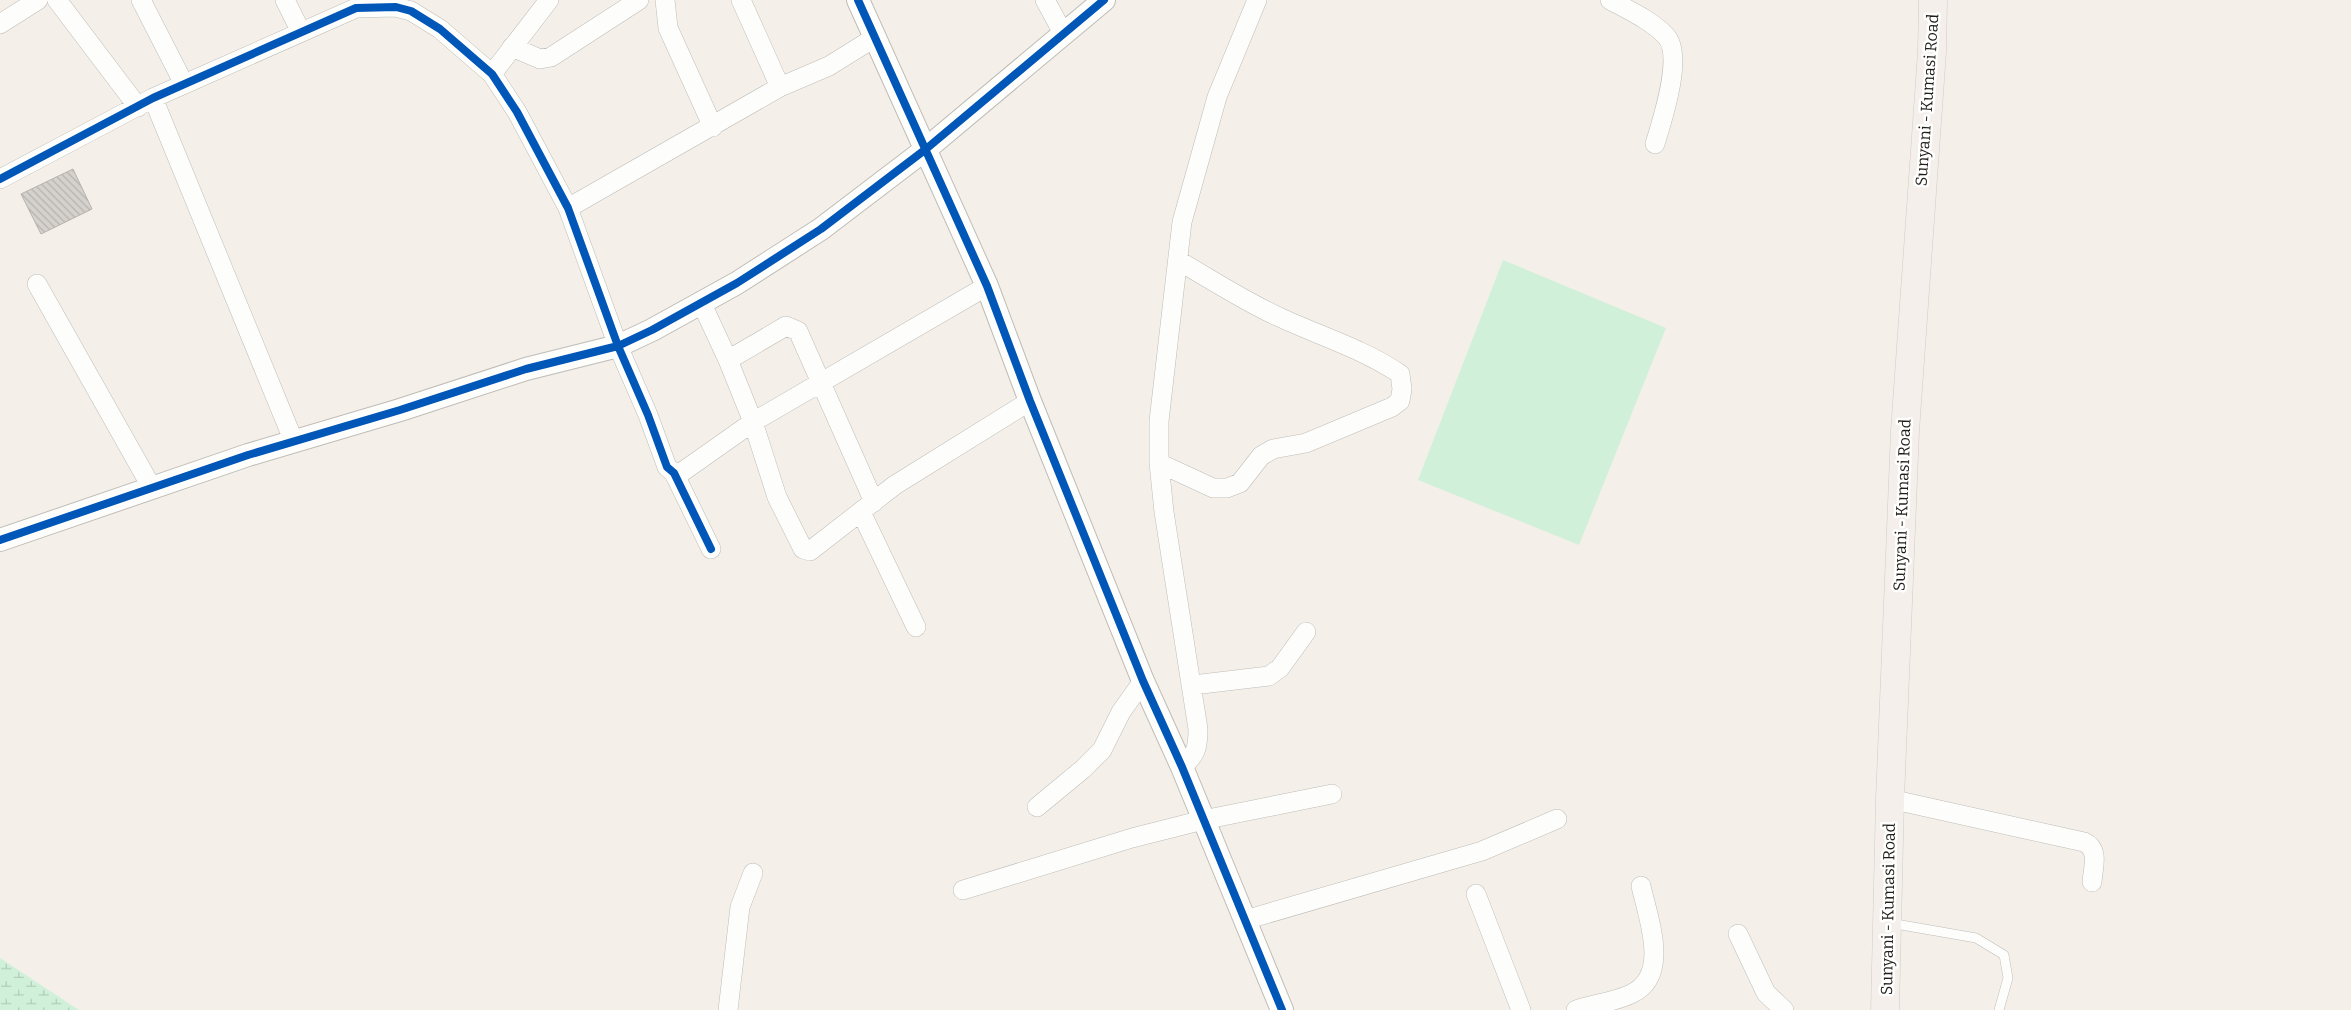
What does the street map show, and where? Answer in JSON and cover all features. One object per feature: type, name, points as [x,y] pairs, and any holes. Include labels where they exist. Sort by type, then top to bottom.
[{"type":"main road","name":"Sunyani - Kumasi Road","points":[[1885,1010],[1889,922],[1890,799],[1905,431],[1932,52],[1933,0]]},
{"type":"street","points":[[0,24],[38,0]]},
{"type":"street","points":[[57,0],[145,103],[294,442]]},
{"type":"street","points":[[141,0],[184,84]]},
{"type":"street","points":[[285,0],[301,32]]},
{"type":"street","points":[[492,74],[549,0]]},
{"type":"street","points":[[512,47],[540,58],[552,57],[639,0]]},
{"type":"street","points":[[665,0],[668,28],[712,127]]},
{"type":"street","points":[[741,0],[780,87]]},
{"type":"street","points":[[858,0],[987,286],[1030,400],[1143,680],[1182,767],[1282,1010]]},
{"type":"street","points":[[1045,0],[1063,33]]},
{"type":"street","points":[[0,540],[248,454],[294,442],[526,369],[618,346],[652,330],[737,283],[821,229],[926,149],[1104,0]]},
{"type":"street","points":[[1182,767],[1194,757],[1198,748],[1198,729],[1193,685],[1169,548],[1159,462],[1159,421],[1182,222],[1217,98],[1257,0]]},
{"type":"street","points":[[1610,0],[1645,20],[1667,37],[1674,64],[1655,144]]},
{"type":"street","points":[[0,179],[145,103],[301,32],[356,8],[401,4],[427,20],[492,74],[517,112],[568,208],[618,346],[652,424],[667,467],[674,473],[711,549]]},
{"type":"street","points":[[568,208],[780,87],[829,66],[874,38]]},
{"type":"street","points":[[1159,462],[1213,488],[1227,488],[1240,483],[1260,456],[1273,449],[1306,443],[1392,407],[1400,401],[1402,388],[1400,374],[1388,366],[1332,338],[1263,309],[1179,261]]},
{"type":"street","points":[[37,284],[152,488]]},
{"type":"street","points":[[674,473],[682,472],[753,422],[987,286]]},
{"type":"street","points":[[700,302],[728,360],[753,422],[777,497],[804,549],[810,551],[895,485],[1030,400]]},
{"type":"street","points":[[728,360],[786,326],[792,326],[798,331],[820,382],[867,507],[916,627]]},
{"type":"street","points":[[1193,685],[1269,676],[1280,668],[1306,632]]},
{"type":"street","points":[[1037,807],[1083,769],[1102,750],[1121,712],[1143,680]]},
{"type":"street","points":[[963,890],[1110,847],[1132,838],[1203,820],[1332,794]]},
{"type":"street","points":[[1890,799],[2084,842],[2090,845],[2095,853],[2092,882]]},
{"type":"street","points":[[1245,920],[1482,851],[1557,819]]},
{"type":"street","points":[[728,1010],[740,907],[753,873]]},
{"type":"street","points":[[1576,1010],[1630,995],[1642,989],[1650,978],[1654,967],[1654,953],[1641,886]]},
{"type":"street","points":[[1476,894],[1520,1010]]},
{"type":"street","points":[[1738,934],[1766,993],[1784,1010]]},
{"type":"lane","points":[[1889,922],[1976,938],[2004,955],[2008,978],[1999,1010]]},
{"type":"green space","points":[[1503,260],[1666,328],[1579,545],[1418,480]]},
{"type":"green space","points":[[0,958],[79,1010],[0,1010]]},
{"type":"building","points":[[73,169],[92,209],[41,234],[21,194]]},
{"type":"cycle path","points":[[858,0],[987,286],[1030,401],[1143,681],[1182,767],[1282,1010]]},
{"type":"cycle path","points":[[0,540],[248,455],[400,410],[526,369],[618,346],[652,330],[737,283],[821,229],[926,149],[1104,0]]},
{"type":"cycle path","points":[[0,179],[153,98],[356,8],[396,7],[411,11],[440,29],[492,74],[517,112],[568,208],[618,346],[648,415],[667,467],[674,473],[711,549]]}]
